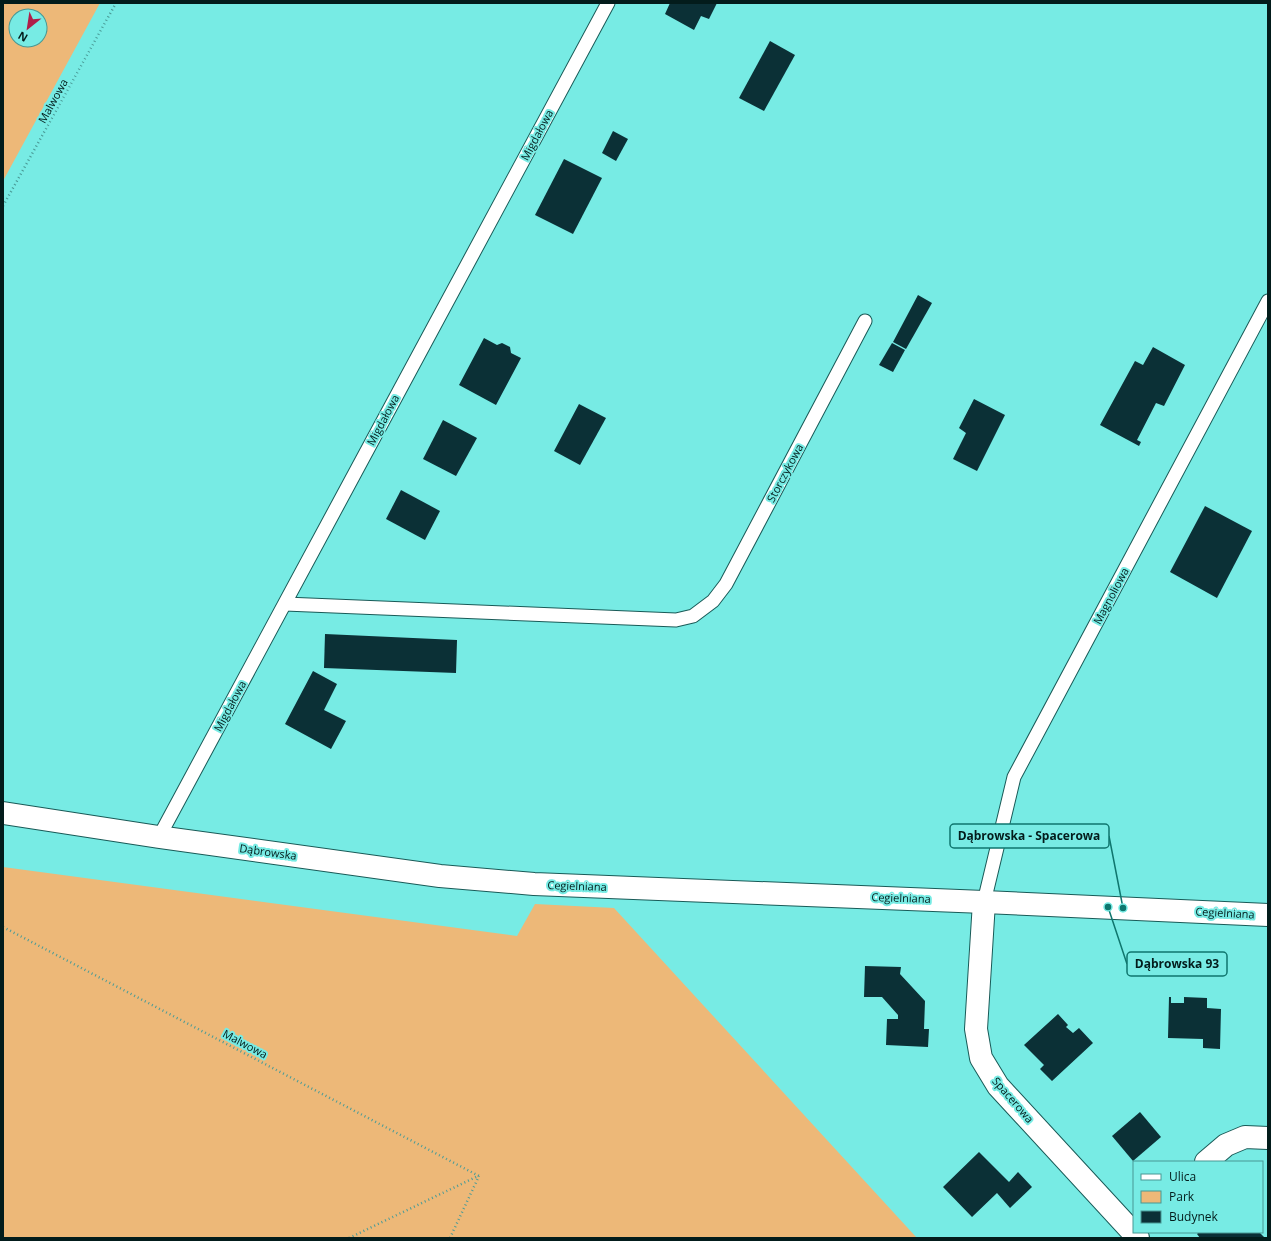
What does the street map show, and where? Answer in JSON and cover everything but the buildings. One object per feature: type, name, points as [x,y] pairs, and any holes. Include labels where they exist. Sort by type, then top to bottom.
[{"type":"street","name":"Dąbrowska","points":[[3,814],[440,876],[534,884]]},
{"type":"street","name":"Cegielniana","points":[[534,884],[984,902],[1266,911]]},
{"type":"street","name":"Spacerowa","points":[[984,902],[976,1029],[981,1058],[998,1086],[1133,1231]]},
{"type":"street","points":[[1207,1161],[1226,1144],[1246,1137],[1268,1138]]},
{"type":"lane","name":"Migdałowa","points":[[159,837],[608,3]]},
{"type":"lane","name":"Magnoliowa","points":[[984,902],[1014,777],[1268,301]]},
{"type":"lane","name":"Storczykowa","points":[[285,604],[676,620],[694,616],[713,601],[726,584],[865,321]]},
{"type":"path","name":"Malwowa","points":[[3,206],[116,3]]},
{"type":"path","name":"Malwowa","points":[[3,927],[479,1176]]},
{"type":"path","points":[[349,1238],[479,1176]]},
{"type":"path","points":[[450,1238],[479,1176]]},
{"type":"green space","points":[[3,3],[100,3],[3,181]]},
{"type":"green space","points":[[3,867],[517,936],[535,904],[614,908],[917,1238],[3,1238]]},
{"type":"place","name":"Dąbrowska 93","points":[[1108,907]]},
{"type":"place","name":"Dąbrowska - Spacerowa","points":[[1123,908]]}]
